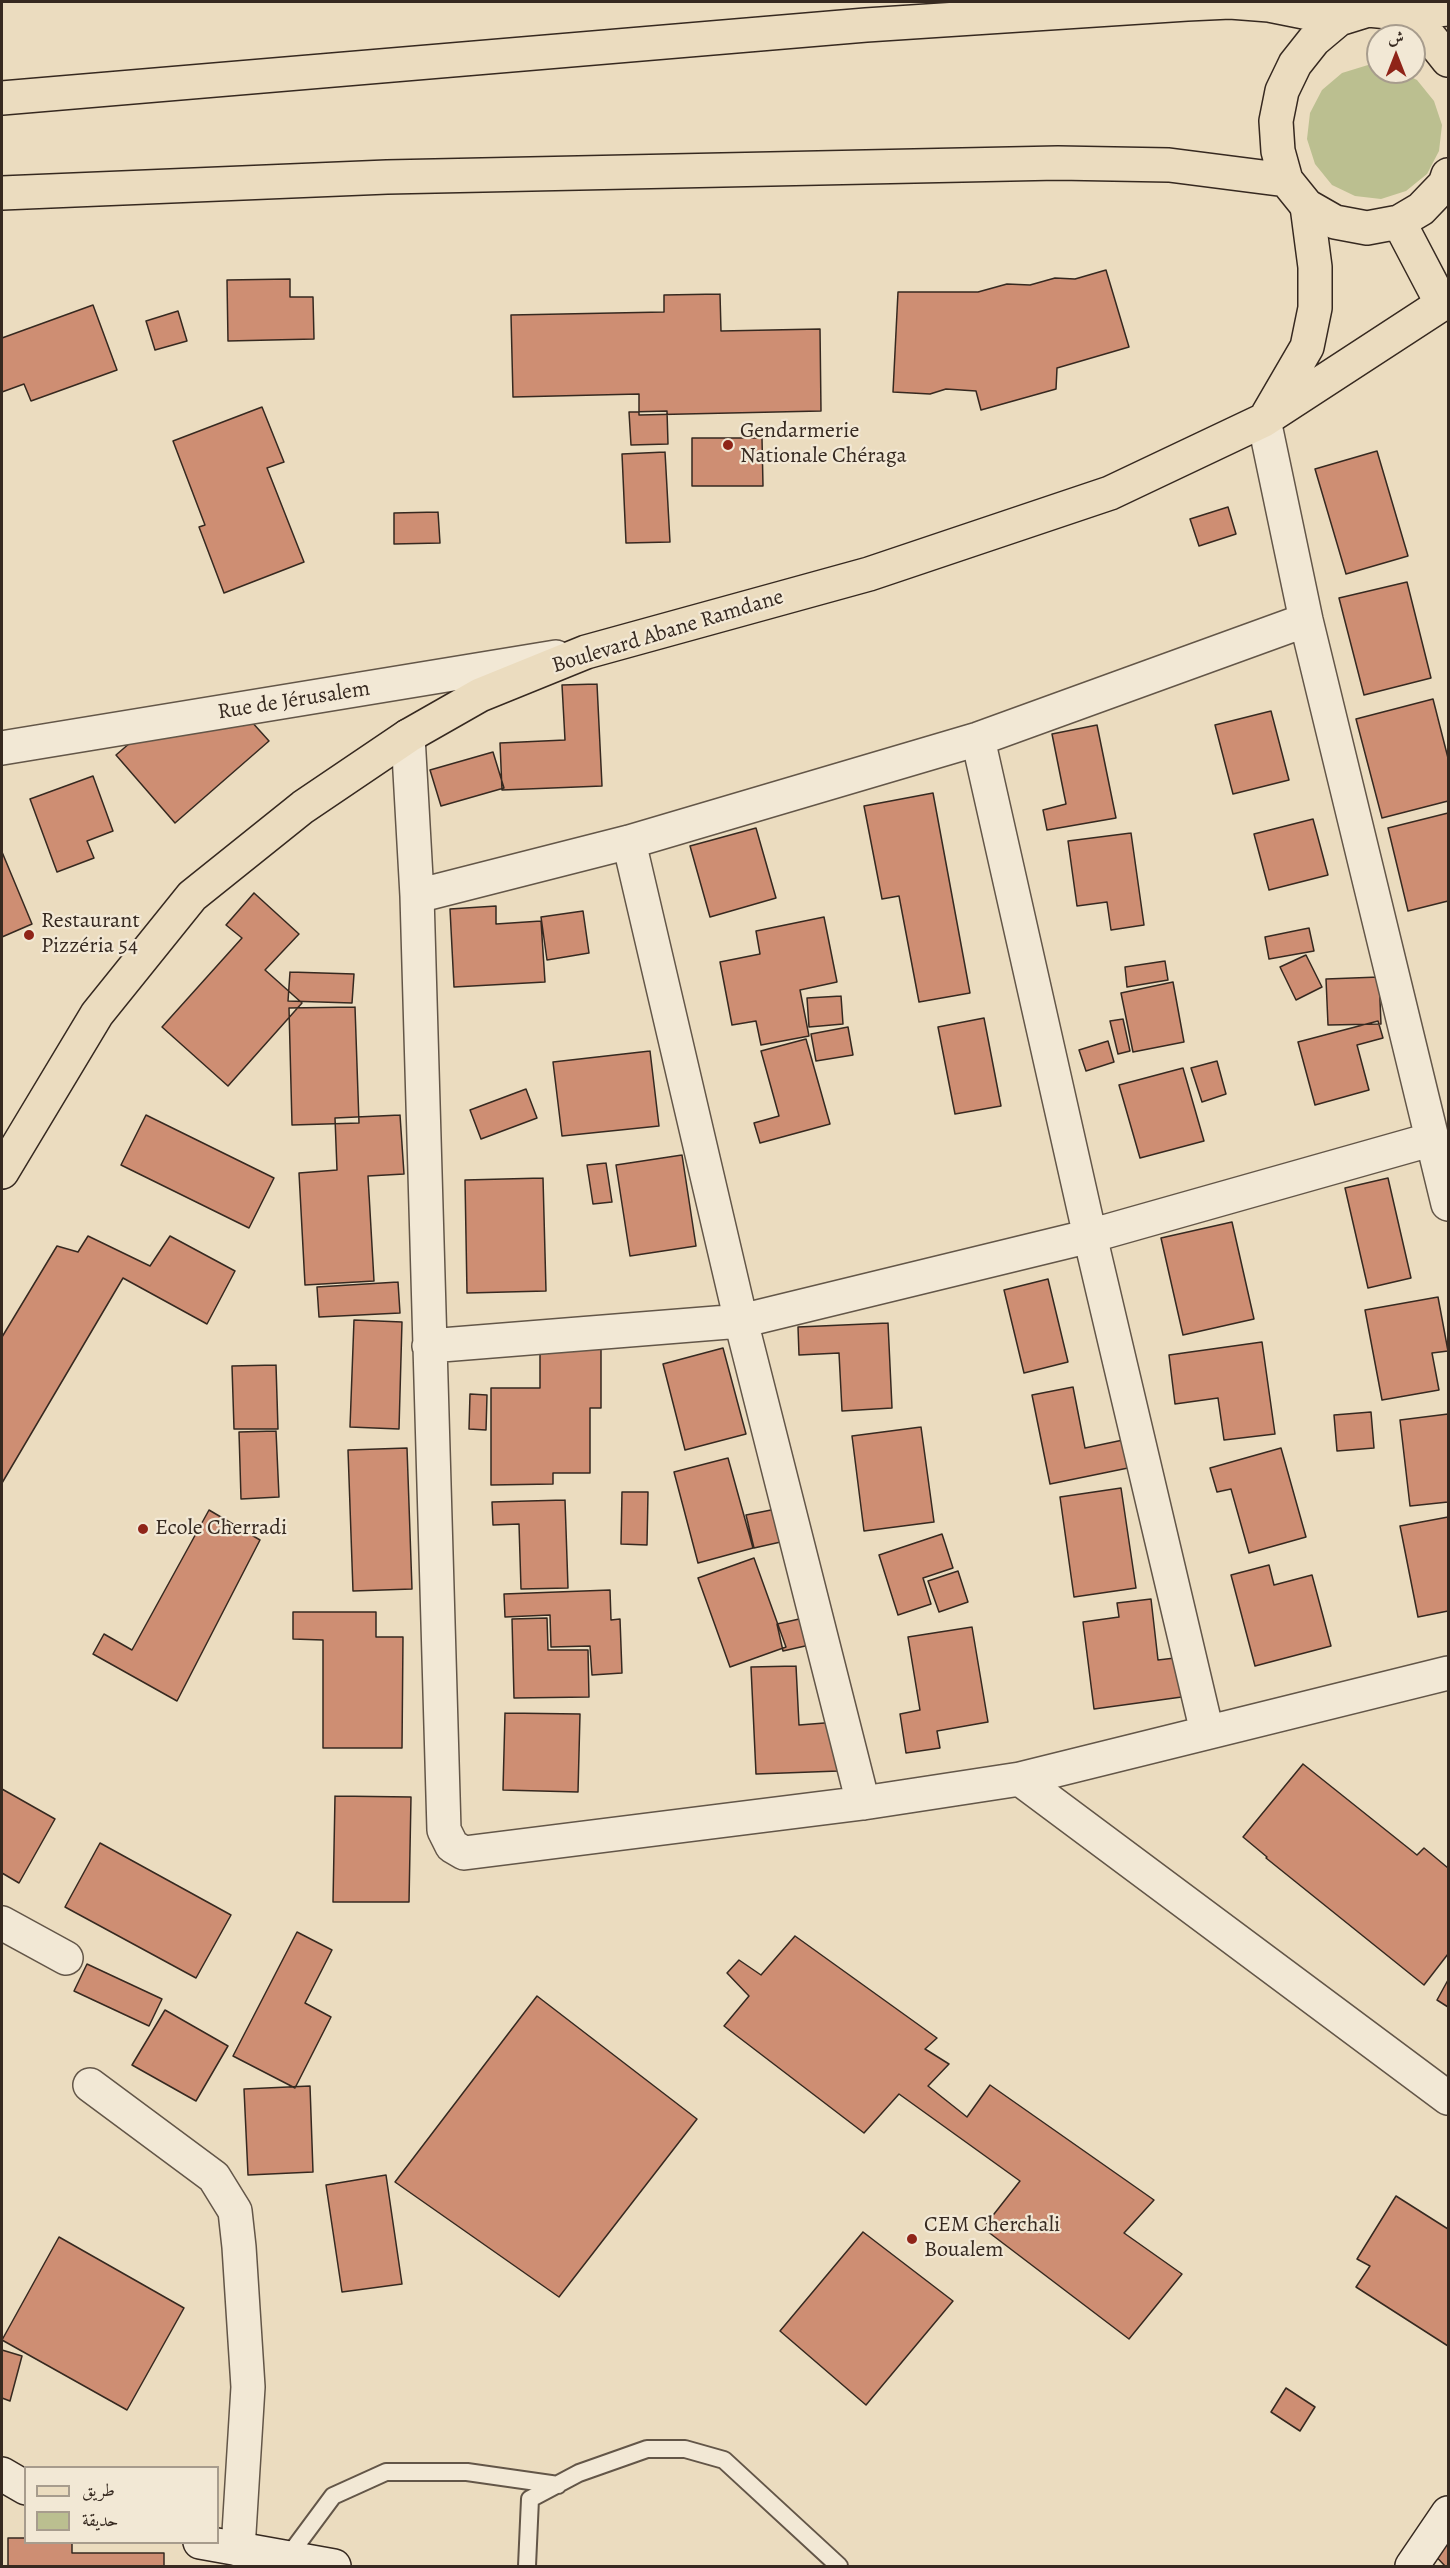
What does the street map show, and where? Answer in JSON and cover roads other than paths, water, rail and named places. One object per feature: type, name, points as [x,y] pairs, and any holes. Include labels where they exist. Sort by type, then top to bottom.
[{"type":"main road","points":[[2,98],[866,25],[1187,4],[1269,4],[1339,19]]},
{"type":"main road","points":[[1449,9],[1399,13],[1368,10],[1339,19],[1314,40],[1301,56],[1282,91],[1276,121],[1278,151],[1286,180],[1307,206],[1335,222],[1367,228],[1423,209],[1445,184],[1449,175]]},
{"type":"main road","points":[[1399,13],[1425,31],[1449,60]]},
{"type":"main road","points":[[2,193],[387,177],[1058,163],[1169,165],[1286,180]]},
{"type":"main road","points":[[1264,420],[1307,347],[1315,308],[1315,267],[1307,206]]},
{"type":"main road","points":[[1423,209],[1445,302]]},
{"type":"main road","name":"Boulevard Abane Ramdane","points":[[2,1172],[98,1014],[192,896],[303,807],[408,736],[480,695],[586,652],[868,574],[1110,493],[1264,420],[1445,302]]},
{"type":"street","points":[[1264,420],[1306,620],[1449,1204]]},
{"type":"street","points":[[417,896],[629,842],[978,739],[1306,620]]},
{"type":"street","name":"Rue de Jérusalem","points":[[2,748],[586,652]]},
{"type":"street","points":[[408,736],[417,896],[444,1830],[452,1846],[464,1852],[863,1803],[1020,1779],[1449,1673]]},
{"type":"street","points":[[978,739],[1090,1236],[1207,1732]]},
{"type":"street","points":[[629,842],[741,1321],[863,1803]]},
{"type":"street","points":[[429,1346],[741,1321],[1090,1236],[1433,1139]]},
{"type":"street","points":[[1020,1779],[1449,2098]]},
{"type":"street","points":[[2,1923],[66,1958]]},
{"type":"street","points":[[90,2085],[214,2177],[235,2211],[240,2247],[248,2387],[238,2549]]},
{"type":"street","points":[[2,2474],[24,2487]]},
{"type":"street","points":[[1420,2563],[1449,2513]]},
{"type":"street","points":[[211,2544],[334,2566]]},
{"type":"lane","points":[[527,2566],[530,2499],[579,2473],[647,2449],[685,2449],[724,2460],[839,2566]]},
{"type":"lane","points":[[287,2558],[333,2496],[386,2472],[467,2472],[558,2485]]},
{"type":"place","name":"Gendarmerie Nationale Chéraga","points":[[728,445]]},
{"type":"place","name":"Restaurant Pizzéria 54","points":[[29,935]]},
{"type":"place","name":"Ecole Cherradi","points":[[143,1529]]},
{"type":"place","name":"CEM Cherchali Boualem","points":[[912,2239]]}]
